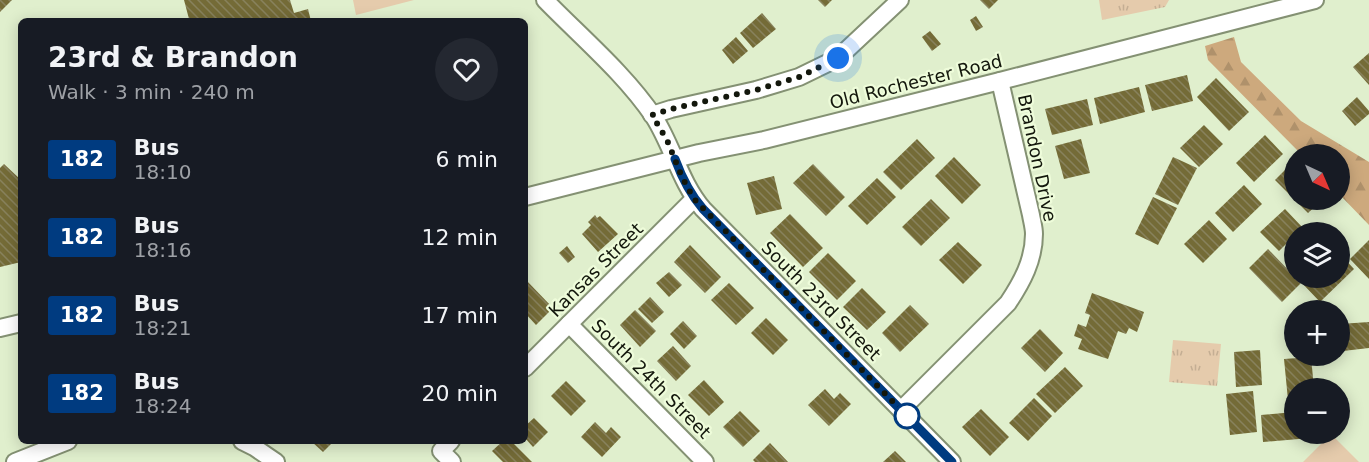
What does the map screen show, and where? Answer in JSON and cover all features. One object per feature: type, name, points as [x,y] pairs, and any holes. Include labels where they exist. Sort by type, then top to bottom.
[{"type":"street","name":"South 23rd Street","points":[[545,0],[630,87],[652,115],[667,140],[694,199],[952,462]]},
{"type":"street","points":[[652,115],[756,90],[799,77],[838,58],[900,0]]},
{"type":"street","name":"Old Rochester Road","points":[[528,197],[675,159],[764,140],[1000,81],[1315,0]]},
{"type":"street","name":"Brandon Drive","points":[[901,410],[1008,303],[1020,285],[1030,263],[1034,235],[1028,199],[1000,81]]},
{"type":"street","name":"Kansas Street","points":[[528,365],[694,199]]},
{"type":"street","points":[[0,328],[18,324]]},
{"type":"street","name":"South 24th Street","points":[[569,324],[705,462]]},
{"type":"street","points":[[15,462],[60,444]]},
{"type":"street","points":[[248,444],[276,462]]},
{"type":"green space","points":[[353,0],[414,0],[356,15]]},
{"type":"green space","points":[[1099,0],[1169,0],[1165,7],[1102,20]]},
{"type":"green space","points":[[1234,37],[1241,62],[1301,121],[1339,144],[1291,144],[1208,60],[1205,46]]},
{"type":"green space","points":[[1350,151],[1369,162],[1369,225],[1350,205]]},
{"type":"green space","points":[[1173,340],[1221,344],[1217,386],[1169,382]]},
{"type":"green space","points":[[1321,444],[1341,444],[1359,462],[1303,462]]},
{"type":"building","points":[[0,0],[12,0],[0,12]]},
{"type":"building","points":[[184,0],[290,0],[294,13],[308,9],[310,18],[189,18]]},
{"type":"building","points":[[818,0],[832,0],[825,7]]},
{"type":"building","points":[[980,0],[998,0],[989,9]]},
{"type":"building","points":[[762,13],[776,29],[753,48],[740,33]]},
{"type":"building","points":[[976,16],[983,27],[976,31],[970,20]]},
{"type":"building","points":[[930,31],[941,44],[932,51],[922,37]]},
{"type":"building","points":[[736,37],[748,51],[733,64],[722,50]]},
{"type":"building","points":[[1369,53],[1369,85],[1353,67]]},
{"type":"building","points":[[1187,75],[1193,101],[1152,111],[1145,85]]},
{"type":"building","points":[[1216,78],[1249,112],[1229,131],[1197,97]]},
{"type":"building","points":[[1139,87],[1145,112],[1100,124],[1094,98]]},
{"type":"building","points":[[1357,97],[1369,114],[1355,126],[1342,111]]},
{"type":"building","points":[[1087,99],[1093,125],[1052,135],[1045,109]]},
{"type":"building","points":[[1204,125],[1223,144],[1199,167],[1180,148]]},
{"type":"building","points":[[1265,135],[1283,154],[1254,182],[1236,163]]},
{"type":"building","points":[[917,139],[935,158],[901,190],[883,172]]},
{"type":"building","points":[[1081,139],[1090,173],[1064,179],[1055,146]]},
{"type":"building","points":[[954,157],[981,185],[962,204],[935,176]]},
{"type":"building","points":[[1173,157],[1197,168],[1178,205],[1155,194]]},
{"type":"building","points":[[4,164],[18,177],[18,263],[0,267],[0,168]]},
{"type":"building","points":[[813,164],[845,197],[826,216],[793,183]]},
{"type":"building","points":[[1284,171],[1284,189],[1275,180]]},
{"type":"building","points":[[774,176],[782,209],[756,215],[747,183]]},
{"type":"building","points":[[877,178],[896,197],[867,225],[848,206]]},
{"type":"building","points":[[1244,185],[1262,204],[1233,232],[1215,213]]},
{"type":"building","points":[[1153,197],[1177,208],[1158,245],[1135,234]]},
{"type":"building","points":[[931,199],[950,218],[921,246],[902,227]]},
{"type":"building","points":[[1284,210],[1297,222],[1284,222],[1284,246],[1279,251],[1260,232]]},
{"type":"building","points":[[790,214],[823,248],[803,267],[770,233]]},
{"type":"building","points":[[595,215],[597,218],[600,216],[618,234],[598,252],[582,234],[591,225],[588,222]]},
{"type":"building","points":[[1209,220],[1227,239],[1203,263],[1184,244]]},
{"type":"building","points":[[1369,240],[1369,279],[1350,259]]},
{"type":"building","points":[[958,242],[982,265],[963,284],[939,260]]},
{"type":"building","points":[[690,245],[721,277],[705,293],[674,262]]},
{"type":"building","points":[[567,246],[575,257],[568,263],[559,253]]},
{"type":"building","points":[[1268,249],[1284,266],[1284,288],[1296,288],[1282,302],[1249,268]]},
{"type":"building","points":[[828,253],[856,281],[837,300],[809,272]]},
{"type":"building","points":[[669,272],[682,285],[669,297],[656,283]]},
{"type":"building","points":[[528,282],[553,308],[536,325],[528,316]]},
{"type":"building","points":[[729,283],[754,308],[736,325],[711,300]]},
{"type":"building","points":[[862,288],[886,312],[867,330],[843,307]]},
{"type":"building","points":[[1307,288],[1334,288],[1322,300],[1318,300]]},
{"type":"building","points":[[1092,293],[1144,312],[1137,332],[1129,328],[1126,334],[1118,331],[1108,359],[1078,349],[1082,339],[1074,336],[1078,324],[1086,327],[1090,315],[1085,313]]},
{"type":"building","points":[[650,297],[664,312],[652,323],[638,309]]},
{"type":"building","points":[[910,305],[929,324],[900,352],[882,333]]},
{"type":"building","points":[[635,310],[656,331],[640,347],[620,325]]},
{"type":"building","points":[[766,318],[788,340],[773,355],[751,333]]},
{"type":"building","points":[[683,321],[697,336],[684,349],[670,334]]},
{"type":"building","points":[[1369,322],[1369,348],[1350,350],[1350,323]]},
{"type":"building","points":[[1040,329],[1063,353],[1045,372],[1021,348]]},
{"type":"building","points":[[673,346],[691,366],[676,381],[657,361]]},
{"type":"building","points":[[1260,350],[1262,385],[1236,387],[1234,352]]},
{"type":"building","points":[[1285,366],[1312,366],[1313,378],[1286,378]]},
{"type":"building","points":[[1065,367],[1083,386],[1055,413],[1036,394]]},
{"type":"building","points":[[704,380],[724,402],[709,416],[688,395]]},
{"type":"building","points":[[566,381],[586,401],[571,416],[551,396]]},
{"type":"building","points":[[825,389],[834,399],[840,393],[851,404],[829,426],[808,405]]},
{"type":"building","points":[[1253,391],[1257,432],[1230,435],[1226,394]]},
{"type":"building","points":[[1034,398],[1052,416],[1028,441],[1009,423]]},
{"type":"building","points":[[981,409],[1009,437],[990,456],[962,427]]},
{"type":"building","points":[[740,411],[760,431],[743,447],[723,427]]},
{"type":"building","points":[[1284,413],[1284,440],[1263,442],[1261,415]]},
{"type":"building","points":[[534,418],[548,432],[533,447],[528,441],[528,423]]},
{"type":"building","points":[[595,422],[606,433],[611,427],[621,437],[602,457],[581,437]]},
{"type":"building","points":[[770,443],[788,462],[755,462],[753,460]]},
{"type":"building","points":[[314,444],[331,444],[323,452]]},
{"type":"building","points":[[500,444],[514,444],[532,462],[503,462],[492,451]]},
{"type":"building","points":[[895,451],[906,462],[883,462]]},
{"type":"bus line","name":"182","points":[[675,159],[694,199],[703,209],[952,462]]},
{"type":"route","points":[[838,58],[799,77],[756,90],[652,115],[667,140],[694,199],[907,416]]}]
